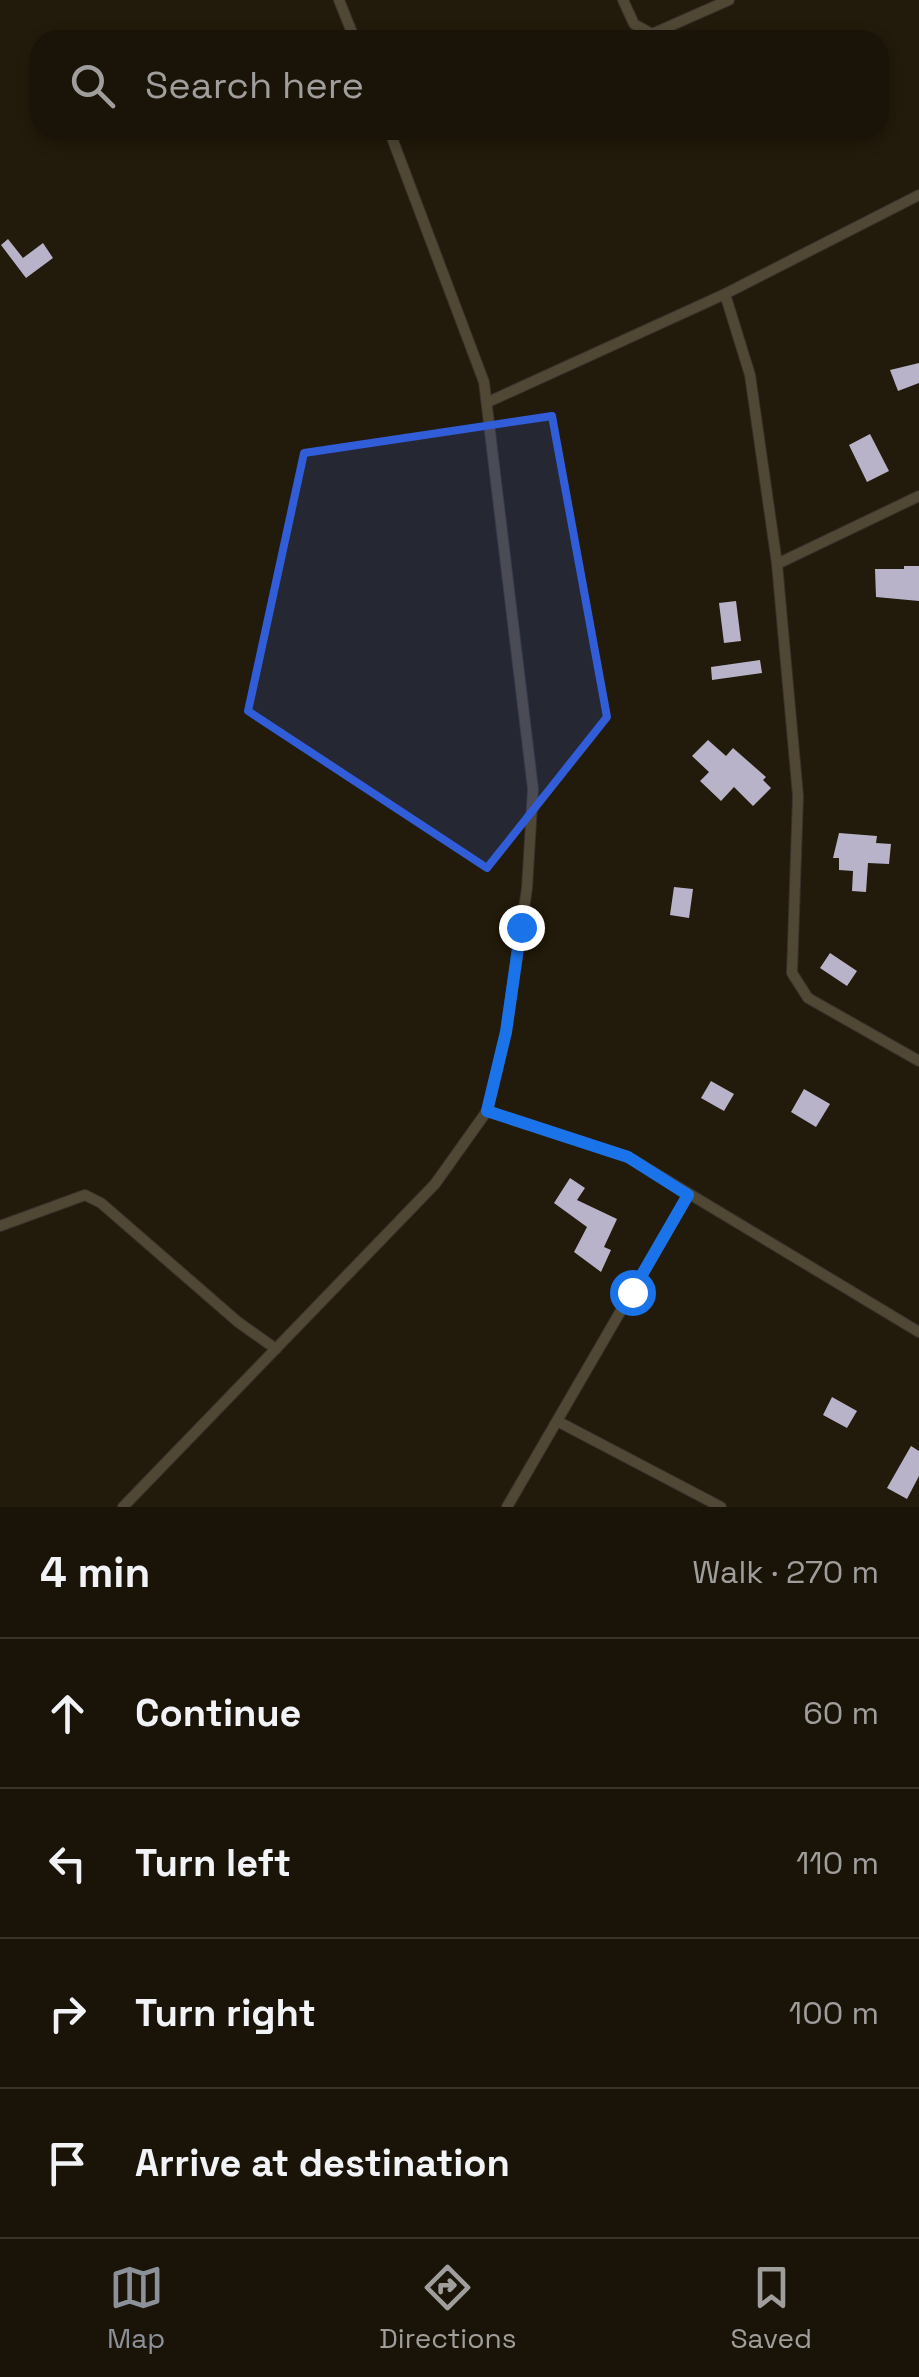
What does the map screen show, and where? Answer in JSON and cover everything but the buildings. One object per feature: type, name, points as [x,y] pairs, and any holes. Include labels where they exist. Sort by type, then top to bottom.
[{"type":"street","points":[[339,0],[351,30]]},
{"type":"street","points":[[623,0],[639,30]]},
{"type":"street","points":[[661,30],[728,0]]},
{"type":"street","points":[[124,1507],[435,1184],[487,1111],[506,1032],[527,888],[533,789],[488,402],[472,341],[394,140]]},
{"type":"street","points":[[488,402],[726,294],[919,195]]},
{"type":"street","points":[[726,294],[750,376],[777,564],[798,796],[792,973],[808,998],[919,1061]]},
{"type":"street","points":[[777,564],[919,496]]},
{"type":"street","points":[[487,1111],[628,1157],[919,1332]]},
{"type":"street","points":[[0,1226],[85,1195],[101,1204],[238,1322],[276,1349]]},
{"type":"street","points":[[507,1507],[688,1195]]},
{"type":"street","points":[[558,1421],[721,1507]]},
{"type":"highlighted area","points":[[552,416],[607,717],[487,868],[248,711],[304,453]]},
{"type":"route","points":[[521,927],[506,1032],[487,1111],[628,1157],[688,1195],[632,1292]]}]
